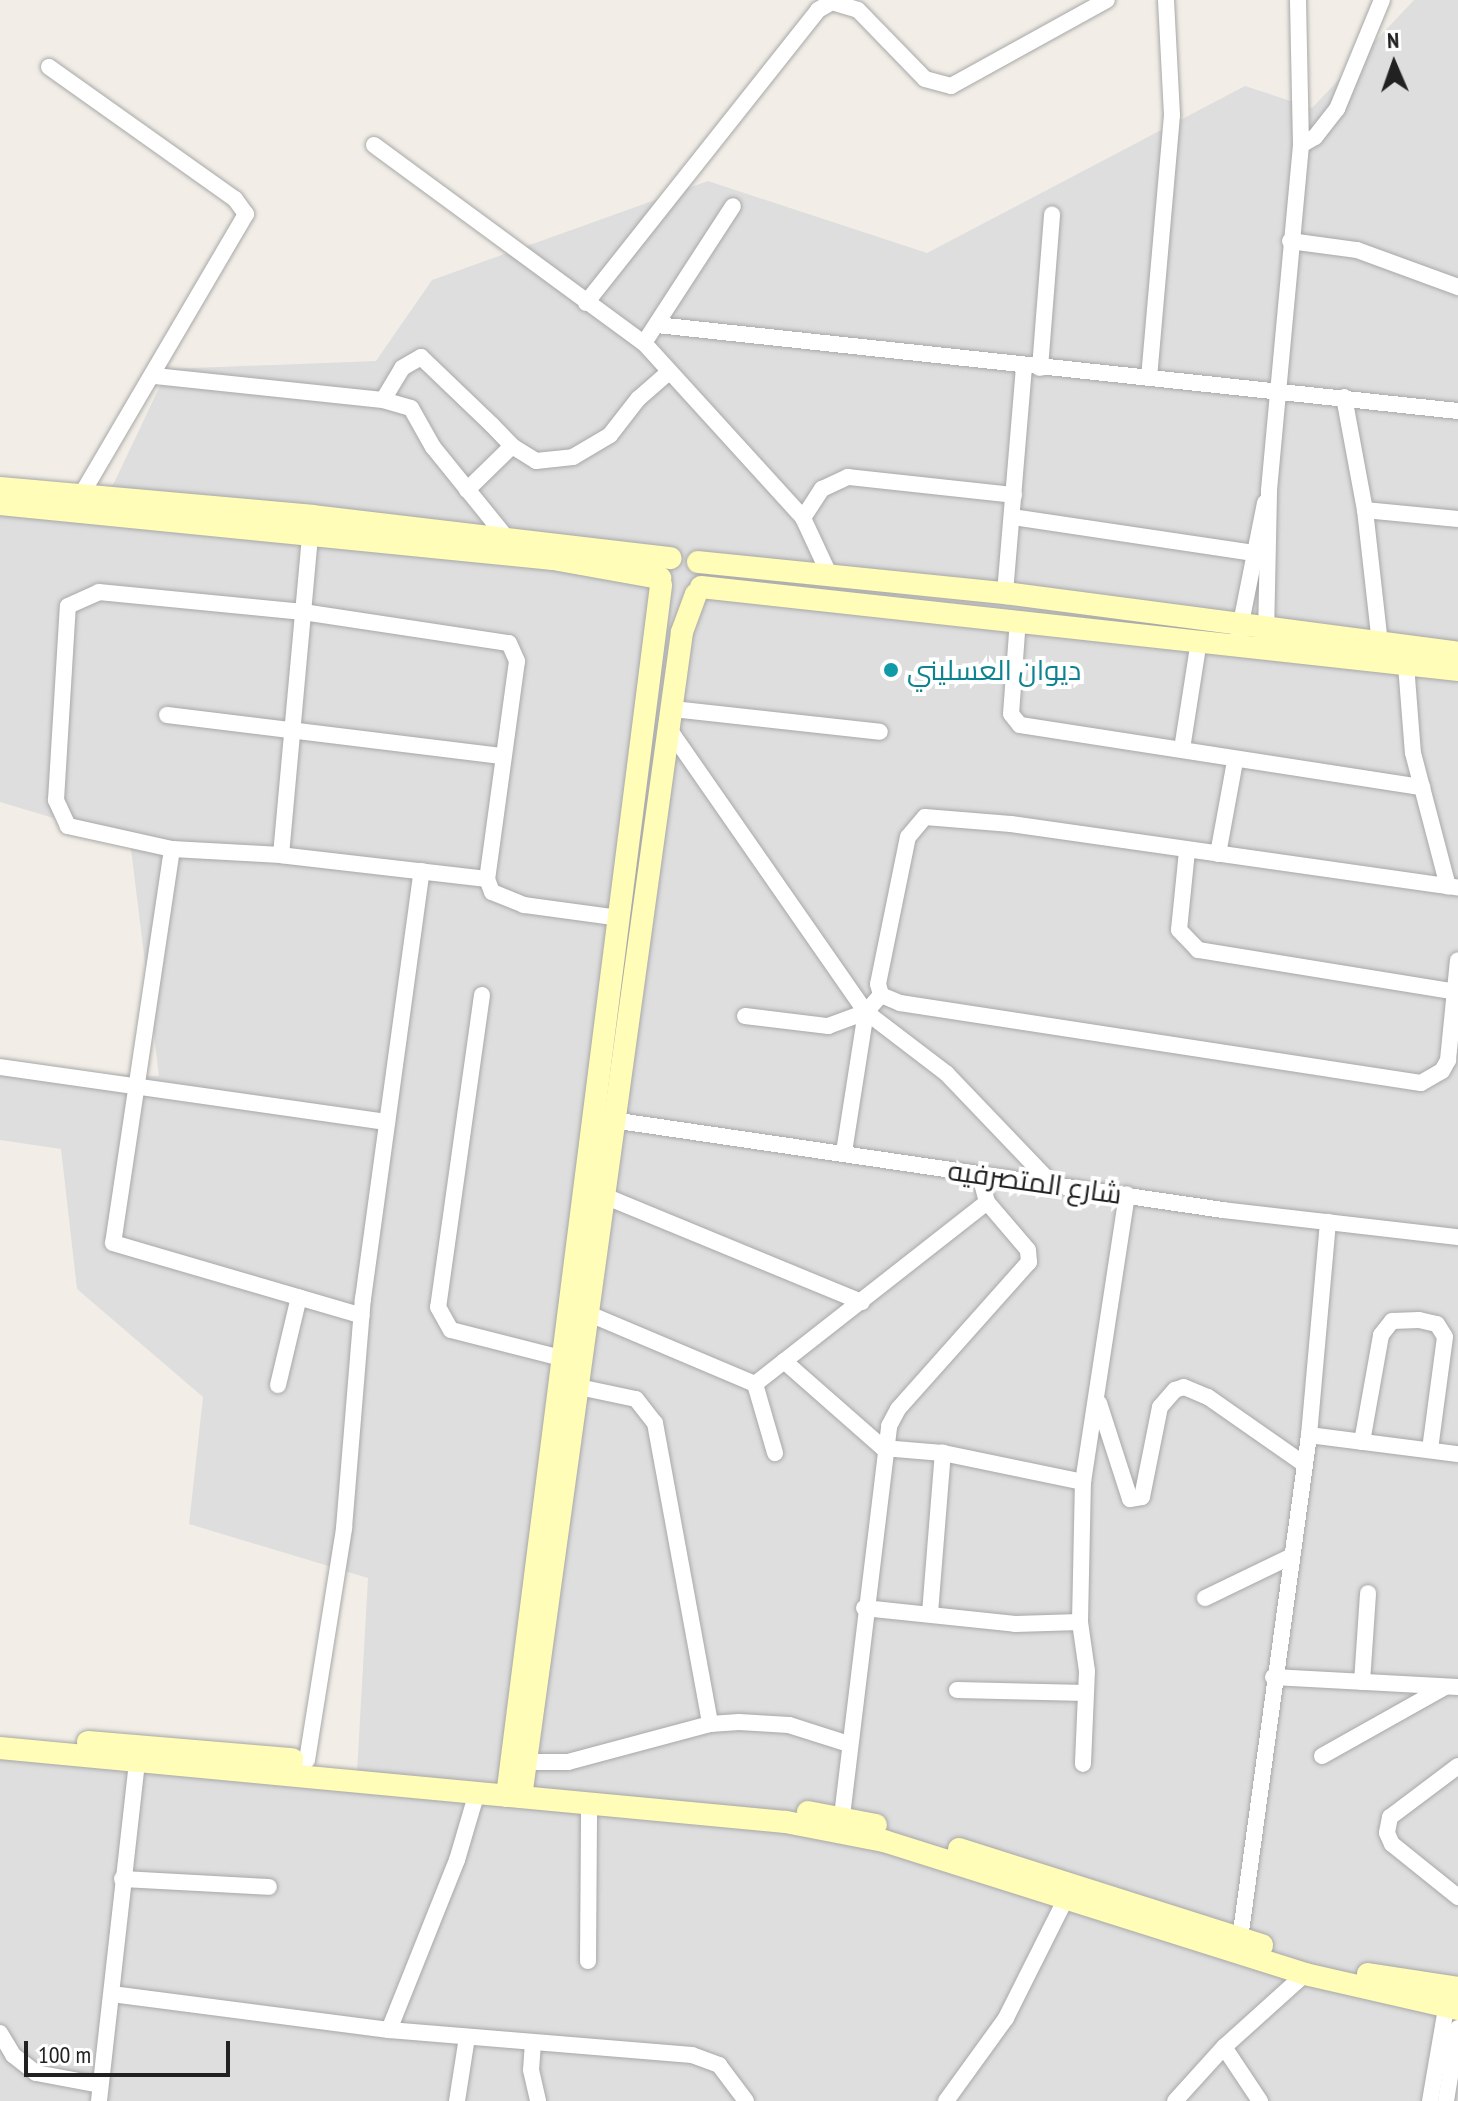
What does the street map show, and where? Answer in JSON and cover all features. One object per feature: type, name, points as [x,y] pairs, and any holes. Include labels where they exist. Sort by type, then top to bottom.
[{"type":"street","points":[[586,303],[818,10],[832,2],[858,10],[925,79],[951,86],[1107,0]]},
{"type":"street","points":[[1149,378],[1172,115],[1166,0]]},
{"type":"street","points":[[1266,639],[1269,490],[1301,145],[1298,0]]},
{"type":"street","points":[[1301,145],[1315,137],[1337,109],[1382,0]]},
{"type":"street","points":[[49,67],[235,199],[246,214],[155,376],[82,494]]},
{"type":"street","points":[[374,145],[644,343],[803,518],[829,574]]},
{"type":"street","points":[[644,343],[733,206]]},
{"type":"street","points":[[1005,593],[1014,495],[1052,214]]},
{"type":"street","points":[[1290,241],[1357,250],[1458,287]]},
{"type":"street","points":[[657,325],[1032,368],[1344,397],[1458,411]]},
{"type":"street","points":[[383,400],[402,368],[421,357],[512,446],[536,461],[573,457],[610,435],[638,399],[669,372]]},
{"type":"street","points":[[155,376],[383,400],[411,408],[467,490],[505,536]]},
{"type":"street","points":[[1344,397],[1365,510],[1380,644]]},
{"type":"street","points":[[467,490],[512,446]]},
{"type":"street","points":[[803,518],[822,489],[848,477],[1014,495]]},
{"type":"street","points":[[0,488],[82,494],[553,559],[660,581],[680,599],[698,591],[1018,619],[1199,641],[1238,634]]},
{"type":"street","points":[[1238,634],[1269,490]]},
{"type":"street","points":[[0,504],[505,536],[671,558],[685,555],[698,562],[1005,593],[1406,665],[1458,670]]},
{"type":"street","points":[[1365,510],[1458,519]]},
{"type":"street","points":[[1013,517],[1254,553]]},
{"type":"street","points":[[281,855],[311,526]]},
{"type":"street","points":[[518,1784],[572,1360],[660,581],[671,558]]},
{"type":"street","points":[[518,1784],[579,1387],[572,1360],[587,1313],[682,632],[698,591],[698,562]]},
{"type":"street","points":[[487,879],[281,855],[172,849],[68,826],[57,810],[68,606],[99,592],[303,612],[509,643],[517,661],[487,879],[501,900],[620,918]]},
{"type":"street","points":[[1018,619],[1014,720],[1235,761],[1422,787]]},
{"type":"street","points":[[1266,639],[1380,644],[1458,653]]},
{"type":"street","points":[[1182,749],[1199,641]]},
{"type":"street","points":[[881,995],[878,984],[908,837],[925,817],[1453,887],[1422,787],[1406,706],[1406,665]]},
{"type":"street","points":[[167,715],[502,756]]},
{"type":"street","points":[[671,719],[880,732]]},
{"type":"street","points":[[671,719],[866,1012],[947,1074],[1054,1186]]},
{"type":"street","points":[[1218,854],[1235,761]]},
{"type":"street","points":[[172,849],[113,1243],[362,1316]]},
{"type":"street","points":[[1187,851],[1179,930],[1198,950],[1456,992]]},
{"type":"street","points":[[307,1760],[344,1528],[362,1316],[422,871]]},
{"type":"street","points":[[881,995],[900,1003],[1401,1083],[1427,1082],[1442,1071],[1455,1023],[1458,960]]},
{"type":"street","points":[[482,995],[438,1307],[451,1330],[572,1360]]},
{"type":"street","points":[[745,1016],[828,1026],[866,1012],[881,995]]},
{"type":"street","points":[[844,1152],[866,1012]]},
{"type":"street","points":[[0,1067],[137,1083],[387,1122]]},
{"type":"street","name":"شارع المتصرفيه","points":[[612,1120],[844,1152],[980,1176],[1458,1237]]},
{"type":"street","points":[[842,1816],[883,1448],[898,1409],[1029,1262],[1028,1250],[987,1202],[980,1176]]},
{"type":"street","points":[[1083,1764],[1086,1693],[1080,1622],[1083,1482],[1098,1402],[1127,1194]]},
{"type":"street","points":[[602,1195],[862,1302]]},
{"type":"street","points":[[755,1384],[987,1202]]},
{"type":"street","points":[[1240,1939],[1273,1677],[1309,1435],[1328,1222]]},
{"type":"street","points":[[278,1385],[299,1297]]},
{"type":"street","points":[[587,1313],[755,1384]]},
{"type":"street","points":[[1362,1442],[1381,1335],[1392,1321],[1419,1320],[1437,1324],[1445,1337],[1430,1450]]},
{"type":"street","points":[[784,1361],[883,1448],[943,1453],[1083,1482]]},
{"type":"street","points":[[755,1384],[775,1453]]},
{"type":"street","points":[[579,1387],[636,1399],[655,1423],[710,1724]]},
{"type":"street","points":[[1098,1402],[1130,1499],[1142,1497],[1160,1407],[1175,1390],[1184,1387],[1208,1397],[1304,1464]]},
{"type":"street","points":[[1309,1435],[1458,1454]]},
{"type":"street","points":[[930,1613],[943,1453]]},
{"type":"street","points":[[1205,1598],[1290,1557]]},
{"type":"street","points":[[1362,1682],[1368,1593]]},
{"type":"street","points":[[864,1608],[1015,1624],[1080,1622]]},
{"type":"street","points":[[1273,1677],[1452,1687]]},
{"type":"street","points":[[1322,1756],[1452,1687]]},
{"type":"street","points":[[957,1690],[1086,1693]]},
{"type":"street","points":[[0,1748],[477,1792],[518,1784],[568,1762],[710,1724],[789,1725],[849,1744]]},
{"type":"street","points":[[0,1736],[307,1760],[842,1816],[1305,1974],[1453,1998]]},
{"type":"street","points":[[0,2033],[13,2055],[36,2073],[99,2093],[137,1762]]},
{"type":"street","points":[[1458,1766],[1390,1817],[1387,1833],[1392,1844],[1458,1897]]},
{"type":"street","points":[[518,1784],[589,1803],[842,1832],[1453,1998]]},
{"type":"street","points":[[389,2030],[457,1860],[477,1792]]},
{"type":"street","points":[[588,1961],[589,1803]]},
{"type":"street","points":[[122,1879],[269,1887]]},
{"type":"street","points":[[946,2101],[1006,2018],[1068,1893]]},
{"type":"street","points":[[1175,2101],[1224,2047],[1305,1974]]},
{"type":"street","points":[[112,1994],[389,2030],[709,2058],[728,2073],[746,2101]]},
{"type":"street","points":[[1440,2100],[1453,1998]]},
{"type":"street","points":[[1440,2100],[1458,2028]]},
{"type":"street","points":[[457,2101],[467,2037]]},
{"type":"street","points":[[533,2042],[531,2070],[538,2101]]},
{"type":"street","points":[[1224,2047],[1260,2101]]},
{"type":"shaded area","points":[[1414,0],[1458,0],[1458,2101],[0,2101],[0,1759],[356,1790],[368,1578],[189,1524],[203,1397],[77,1289],[61,1149],[0,1140],[0,1070],[159,1076],[130,841],[0,802],[0,503],[113,485],[168,369],[376,361],[432,280],[708,181],[927,253],[1245,86],[1312,108]]},
{"type":"place","name":"ديوان العسليني","points":[[891,670]]}]
